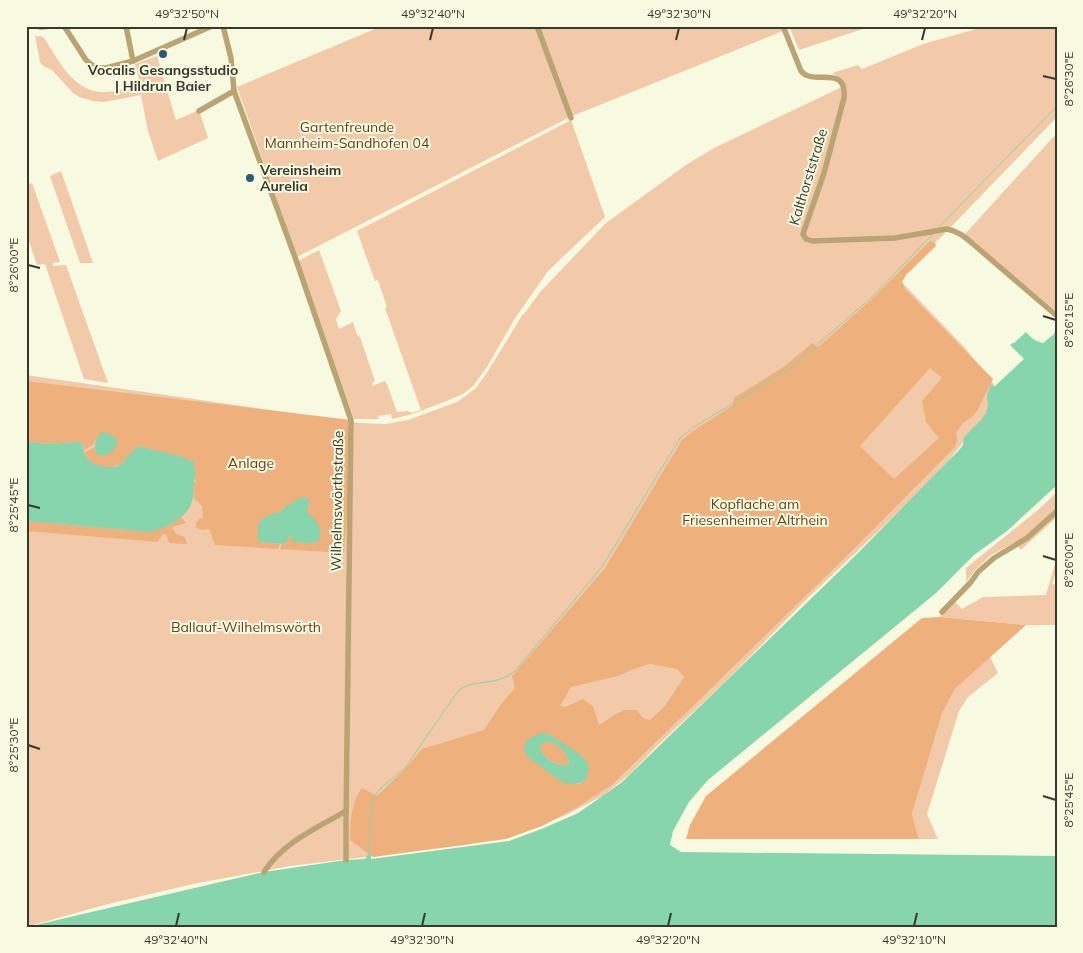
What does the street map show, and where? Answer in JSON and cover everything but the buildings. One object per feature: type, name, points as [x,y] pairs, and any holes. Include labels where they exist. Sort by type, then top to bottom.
[{"type":"street","points":[[40,27],[53,26]]},
{"type":"street","points":[[64,26],[86,60],[100,68],[133,61],[212,26]]},
{"type":"street","points":[[126,26],[133,61]]},
{"type":"street","name":"Wilhelmswörthstraße","points":[[223,26],[231,58],[234,91],[296,260],[351,420],[346,860]]},
{"type":"street","points":[[537,26],[571,118]]},
{"type":"street","name":"Kalthorststraße","points":[[783,26],[801,71],[808,76],[836,78],[842,84],[844,91],[844,98],[824,173],[803,234],[806,238],[812,241],[895,238],[947,229],[960,233],[1057,316]]},
{"type":"street","points":[[200,111],[234,91]]},
{"type":"street","points":[[942,612],[978,572],[994,558],[1027,538],[1057,511]]},
{"type":"street","points":[[264,872],[275,857],[288,846],[346,811]]},
{"type":"green space","name":"Gartenfreunde Mannheim-Sandhofen 04","points":[[382,26],[781,26],[783,31],[570,117],[297,257],[237,87]]},
{"type":"green space","points":[[789,26],[869,26],[869,27],[799,50]]},
{"type":"green space","name":"Ballauf-Wilhelmswörth","points":[[987,26],[1057,26],[1057,117],[899,279],[966,349],[999,391],[988,412],[939,472],[631,773],[604,795],[568,814],[536,828],[506,837],[466,845],[290,866],[193,884],[108,904],[26,927],[26,375],[360,423],[386,424],[408,420],[457,402],[476,388],[523,314],[541,291],[606,223],[686,165],[714,148],[844,86],[839,78],[832,73],[858,65],[862,69],[923,44]]},
{"type":"green space","points":[[35,35],[44,38],[74,80],[91,90],[101,92],[116,91],[140,83],[135,64],[157,56],[176,120],[199,110],[208,138],[158,161],[148,131],[141,95],[104,102],[79,97],[52,70],[43,66],[40,62]]},
{"type":"green space","points":[[571,120],[605,217],[548,271],[514,320],[487,367],[473,386],[463,394],[413,414],[392,419],[391,414],[378,416],[379,419],[354,419],[298,261],[319,250],[341,311],[336,319],[339,329],[353,322],[375,381],[372,386],[385,381],[397,412],[408,411],[412,413],[421,410],[385,308],[387,307],[378,280],[375,281],[357,231]]},
{"type":"green space","points":[[1057,133],[1057,312],[965,234]]},
{"type":"green space","points":[[61,171],[93,263],[80,263],[50,176]]},
{"type":"green space","points":[[32,183],[60,262],[53,263],[53,266],[66,265],[108,383],[84,379],[45,264],[37,265],[26,232],[26,185]]},
{"type":"green space","name":"Kopflache am Friesenheimer Altrhein","points":[[930,241],[935,243],[936,246],[906,275],[902,282],[905,289],[993,379],[977,411],[963,423],[956,433],[955,447],[857,546],[613,784],[576,808],[542,826],[506,839],[373,857],[350,840],[353,807],[362,788],[377,796],[406,768],[422,749],[484,730],[501,704],[515,688],[512,676],[605,568],[682,440],[733,405],[734,398],[785,366],[812,343],[818,347],[872,299]],"holes":[[[930,368],[942,378],[922,401],[926,422],[939,438],[894,479],[860,446]],[[650,664],[677,669],[684,677],[665,706],[650,720],[643,718],[637,710],[624,710],[599,725],[593,706],[583,699],[565,707],[560,706],[571,687],[618,676]],[[549,734],[589,771],[585,781],[579,784],[571,784],[524,746]]]},
{"type":"green space","name":"Anlage","points":[[26,381],[351,420],[351,466],[344,553],[280,549],[282,544],[286,543],[289,536],[296,542],[312,543],[316,521],[307,512],[309,503],[285,507],[280,512],[274,513],[260,542],[280,544],[278,549],[215,545],[209,529],[202,530],[196,528],[196,523],[199,519],[203,518],[202,506],[194,498],[193,487],[194,482],[197,482],[195,479],[195,469],[179,456],[138,446],[121,464],[113,467],[104,467],[93,464],[86,458],[85,452],[95,447],[96,454],[96,439],[94,444],[85,450],[82,443],[79,442],[44,444],[26,441]]},
{"type":"green space","points":[[1057,492],[1057,517],[1021,550],[1015,542],[991,555],[975,570],[966,582],[966,568],[1038,510]]},
{"type":"green space","points":[[181,517],[186,523],[172,527],[176,534],[185,537],[187,544],[169,543],[166,534],[162,535],[158,542],[26,531],[26,521],[149,532],[168,525]]},
{"type":"green space","points":[[1057,557],[1057,569],[1052,584],[1057,585],[1057,625],[1026,625],[939,617],[954,601],[962,609],[983,597],[1046,595]]},
{"type":"green space","points":[[939,617],[1026,625],[955,689],[942,714],[912,814],[919,839],[686,839],[690,825],[706,796],[922,618]]},
{"type":"green space","points":[[990,657],[998,673],[968,697],[959,711],[927,814],[938,839],[919,839],[912,814],[942,714],[955,689]]},
{"type":"green space","points":[[549,740],[560,747],[565,753],[569,764],[558,764],[543,754],[540,749],[541,744]]},
{"type":"shaded area","points":[[1056,326],[1057,485],[1007,531],[974,555],[936,593],[708,780],[689,802],[673,831],[670,845],[681,852],[1057,856],[1057,927],[27,927],[264,872],[365,859],[368,854],[371,854],[371,859],[509,841],[578,813],[621,783],[859,552],[959,450],[963,445],[964,437],[986,413],[988,405],[987,395],[991,384],[994,387],[1024,359],[1010,345],[1026,332],[1033,339],[1043,343],[1054,334]]},
{"type":"shaded area","points":[[102,431],[116,438],[117,446],[105,455],[96,454],[95,447],[96,440]]},
{"type":"shaded area","points":[[26,441],[44,444],[82,443],[86,458],[94,464],[104,467],[116,467],[123,463],[138,446],[193,461],[195,476],[191,504],[188,510],[176,521],[149,532],[26,521]]},
{"type":"shaded area","points":[[302,497],[308,498],[307,512],[319,525],[320,537],[318,541],[312,543],[295,542],[289,536],[286,543],[282,544],[260,542],[258,539],[258,525],[262,519],[280,512]]},
{"type":"shaded area","points":[[540,733],[549,734],[587,761],[589,771],[585,781],[575,784],[565,783],[528,757],[524,748],[526,742]],"holes":[[[549,741],[560,747],[567,756],[569,764],[557,764],[543,754],[540,749],[541,744]]]},
{"type":"waterway","points":[[937,229],[1057,106]]},
{"type":"waterway","points":[[369,855],[371,808],[374,797],[380,789],[405,768],[458,691],[473,684],[496,681],[515,671],[602,567],[680,438],[694,427],[788,370],[871,298],[933,234]]},
{"type":"place","name":"Vocalis Gesangsstudio | Hildrun Baier","points":[[163,54]]},
{"type":"place","name":"Vereinsheim Aurelia","points":[[250,178]]}]
